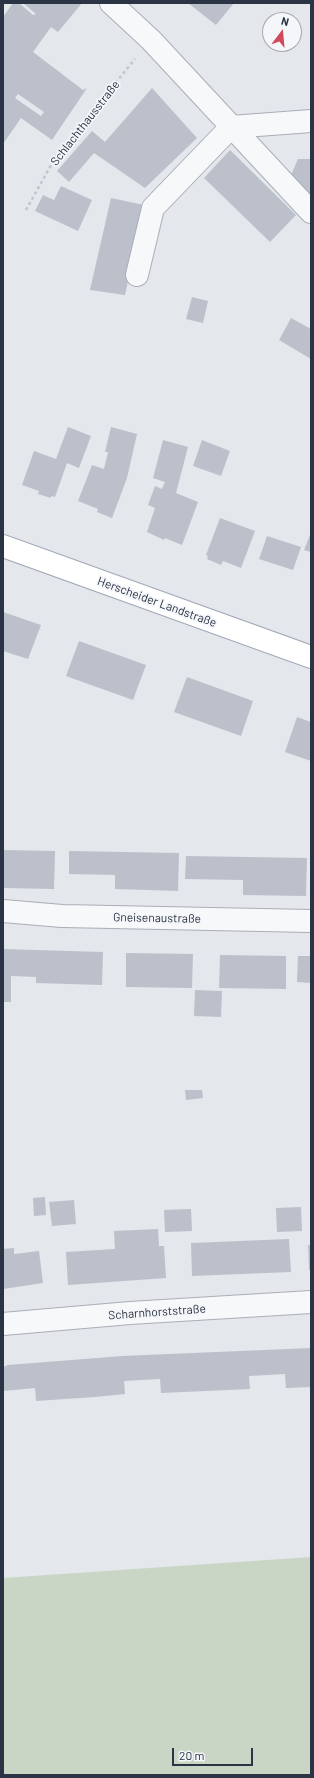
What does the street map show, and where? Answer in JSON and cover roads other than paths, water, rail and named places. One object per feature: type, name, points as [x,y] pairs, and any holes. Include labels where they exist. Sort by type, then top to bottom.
[{"type":"main road","name":"Herscheider Landstraße","points":[[3,546],[311,657]]},
{"type":"street","points":[[111,3],[151,40],[311,212]]},
{"type":"street","points":[[137,274],[153,208],[231,127],[311,121]]},
{"type":"street","name":"Gneisenaustraße","points":[[3,911],[62,916],[311,921]]},
{"type":"street","name":"Scharnhorststraße","points":[[3,1324],[130,1313],[311,1302]]}]
